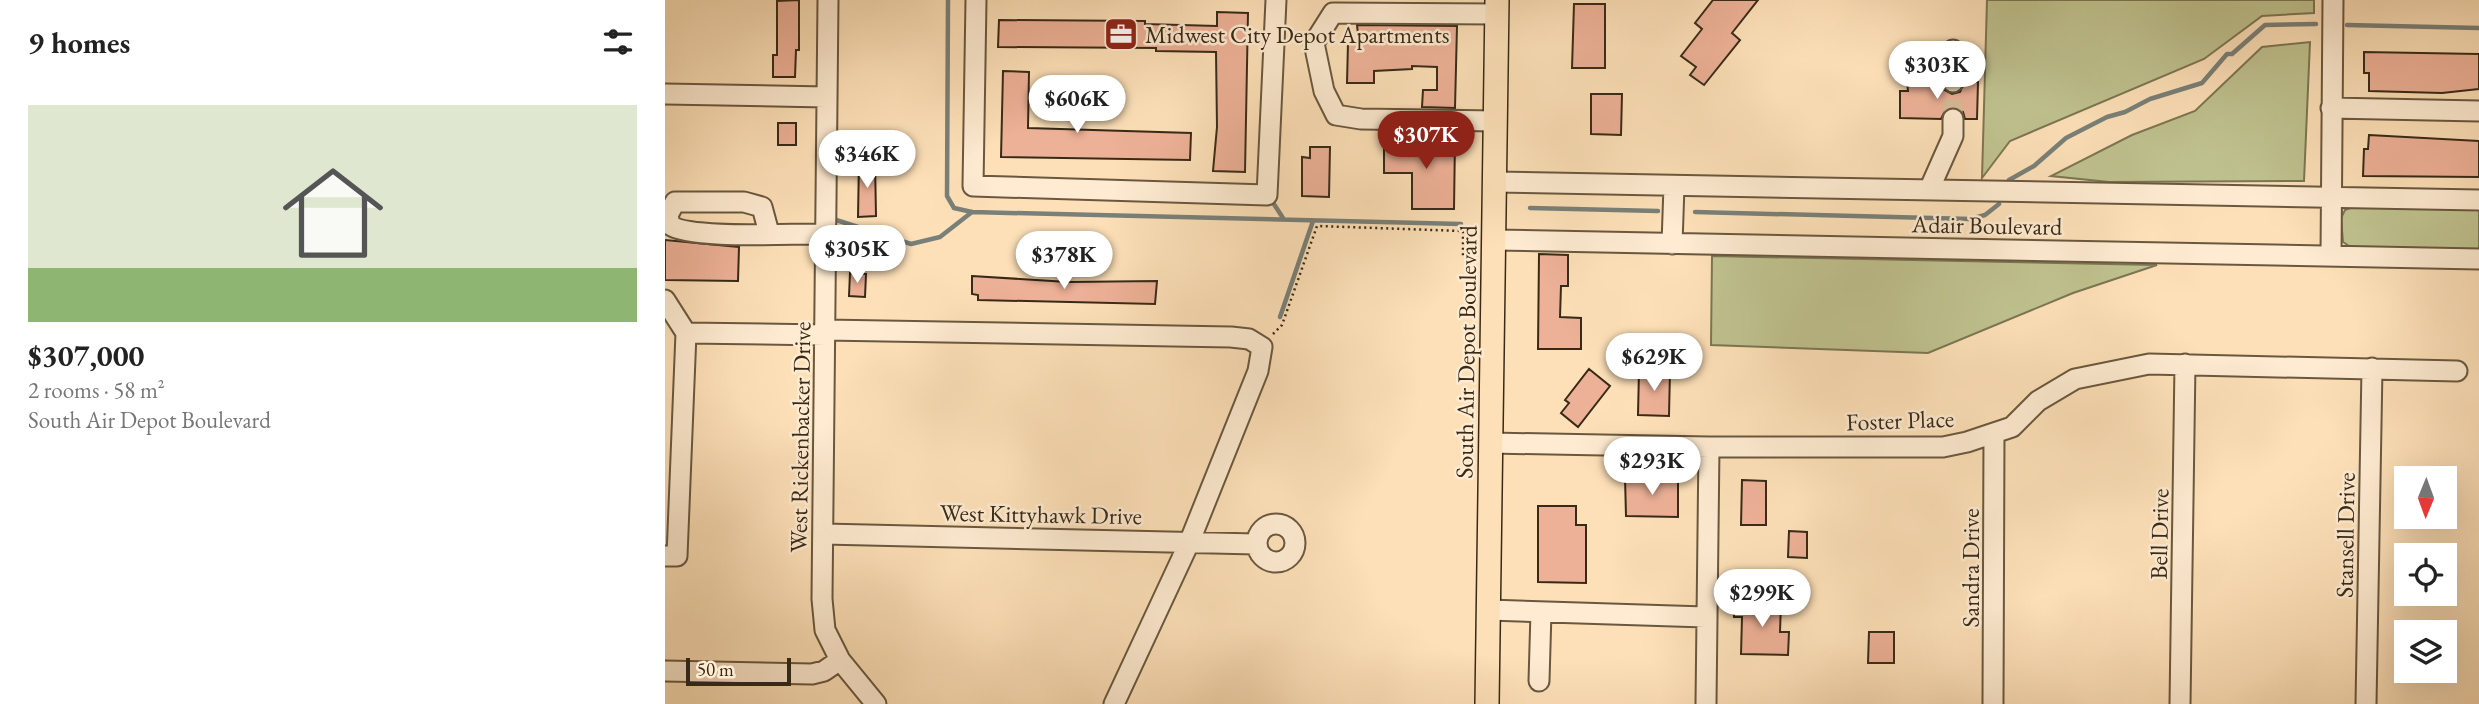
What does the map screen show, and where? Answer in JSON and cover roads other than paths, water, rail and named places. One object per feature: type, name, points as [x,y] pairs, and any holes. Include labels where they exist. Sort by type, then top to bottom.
[{"type":"main road","name":"South Air Depot Boulevard","points":[[1487,704],[1497,7]]},
{"type":"street","name":"West Rickenbacker Drive","points":[[828,0],[825,630],[840,660],[876,704]]},
{"type":"street","points":[[976,0],[973,186],[1267,195],[1276,0]]},
{"type":"street","points":[[1496,121],[1361,119],[1336,116],[1324,91],[1314,43],[1333,12],[1497,7]]},
{"type":"street","points":[[2331,256],[2333,7]]},
{"type":"street","points":[[1953,50],[1953,82]]},
{"type":"street","points":[[665,94],[826,97]]},
{"type":"street","points":[[2331,108],[2479,111]]},
{"type":"street","points":[[1929,190],[1953,136],[1953,119]]},
{"type":"street","name":"Adair Boulevard","points":[[1495,182],[2479,200]]},
{"type":"street","points":[[1672,244],[1674,186]]},
{"type":"street","points":[[769,233],[826,234]]},
{"type":"street","name":"Adair Boulevard","points":[[1494,240],[2479,259]]},
{"type":"street","points":[[665,300],[686,333],[677,556],[665,556]]},
{"type":"street","points":[[686,333],[1231,337],[1249,339],[1262,347],[1258,371],[1189,543],[1114,704]]},
{"type":"street","name":"Foster Place","points":[[1491,443],[1943,447],[2012,427],[2038,401],[2075,379],[2148,364],[2457,371]]},
{"type":"street","name":"Bell Drive","points":[[2180,704],[2185,365]]},
{"type":"street","name":"Stansell Drive","points":[[2366,704],[2372,368]]},
{"type":"street","name":"Sandra Drive","points":[[1993,704],[1994,433]]},
{"type":"street","points":[[1706,704],[1709,447]]},
{"type":"street","name":"West Kittyhawk Drive","points":[[824,534],[1256,544]]},
{"type":"street","points":[[1489,610],[1705,617]]},
{"type":"street","points":[[1539,681],[1541,612]]},
{"type":"street","points":[[665,671],[812,674],[824,671],[840,660]]},
{"type":"waterway","points":[[948,0],[947,196],[954,208],[972,212],[1461,224]]},
{"type":"waterway","points":[[2009,180],[2034,166],[2066,138],[2107,117],[2125,112],[2150,99],[2202,83],[2227,54],[2232,54],[2265,25],[2316,24]]},
{"type":"waterway","points":[[2347,25],[2479,28]]},
{"type":"waterway","points":[[1270,198],[1283,218]]},
{"type":"waterway","points":[[1695,212],[1970,219],[1985,215],[1999,204]]},
{"type":"waterway","points":[[1530,208],[1658,211]]},
{"type":"waterway","points":[[833,219],[911,244],[940,237],[972,212]]},
{"type":"waterway","points":[[1280,317],[1313,221]]},
{"type":"tunnel","points":[[1953,82],[1953,119]]},
{"type":"place","name":"Midwest City Depot Apartments","points":[[1121,34]]}]
